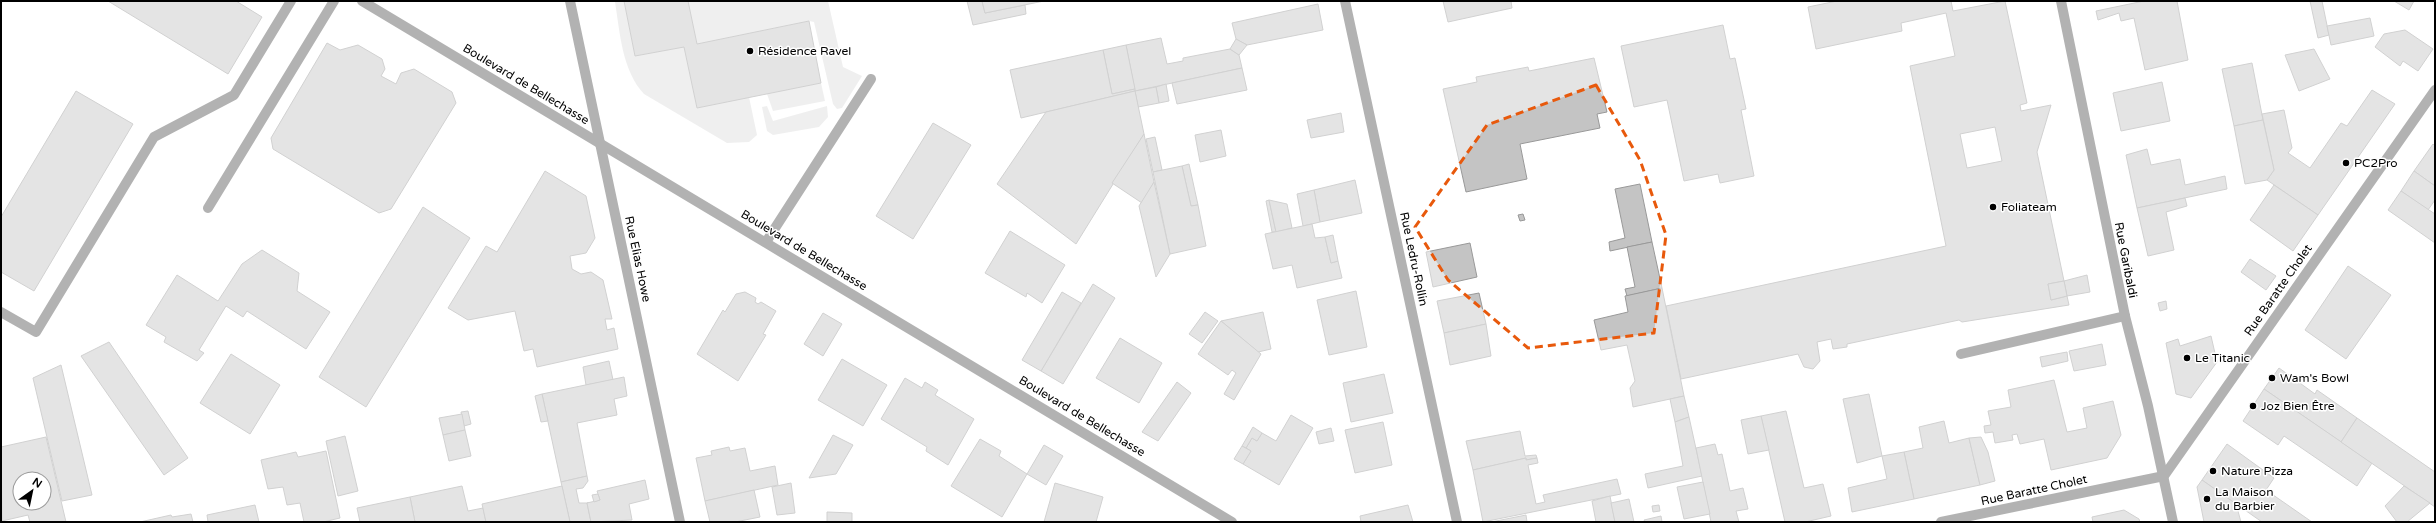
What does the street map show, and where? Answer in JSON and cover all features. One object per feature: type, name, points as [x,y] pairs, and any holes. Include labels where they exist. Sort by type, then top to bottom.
[{"type":"street","points":[[1,312],[36,332],[154,137],[234,95],[291,1]]},
{"type":"street","points":[[208,208],[334,1]]},
{"type":"street","name":"Boulevard de Bellechasse","points":[[362,1],[1232,522]]},
{"type":"street","name":"Rue Elias Howe","points":[[570,1],[680,522]]},
{"type":"street","name":"Rue Ledru-Rollin","points":[[1345,1],[1457,522]]},
{"type":"street","name":"Rue Garibaldi","points":[[2061,1],[2124,316],[2164,476],[2173,522]]},
{"type":"street","points":[[766,242],[871,79]]},
{"type":"street","name":"Rue Baratte Cholet","points":[[1941,522],[2164,476],[2435,90]]},
{"type":"street","points":[[1961,354],[2124,316]]},
{"type":"highlighted area","points":[[1596,85],[1640,160],[1666,235],[1654,333],[1528,348],[1448,280],[1415,227],[1487,125]]},
{"type":"shaded area","points":[[624,1],[635,56],[684,47],[697,108],[749,97],[757,135],[749,142],[727,143],[644,94],[631,74],[623,51],[615,2]]},
{"type":"shaded area","points":[[688,1],[828,1],[843,67],[862,76],[842,108],[837,109],[833,104],[814,22],[809,21],[697,44]]},
{"type":"shaded area","points":[[821,83],[825,101],[773,111],[767,94]]},
{"type":"shaded area","points":[[767,106],[773,121],[827,106],[828,117],[819,127],[773,135],[767,131],[762,107]]},
{"type":"building","points":[[108,1],[236,1],[262,17],[228,74]]},
{"type":"building","name":"Résidence Ravel","points":[[624,1],[688,1],[697,44],[809,21],[821,83],[697,108],[684,47],[635,56]]},
{"type":"building","points":[[967,1],[982,1],[985,13],[1025,5],[1026,14],[973,25]]},
{"type":"building","points":[[982,1],[1044,1],[985,13]]},
{"type":"building","points":[[1443,1],[1511,1],[1512,8],[1448,22]]},
{"type":"building","name":"Foliateam","points":[[1837,1],[1951,1],[1953,11],[2005,1],[2027,103],[2020,105],[2021,111],[2051,105],[2037,152],[2064,281],[2048,284],[2051,300],[2067,296],[2069,305],[1962,322],[1959,320],[1847,344],[1847,347],[1833,349],[1831,339],[1817,342],[1820,361],[1813,369],[1804,367],[1798,354],[1681,379],[1666,306],[1946,246],[1910,66],[1955,56],[1946,13],[1901,23],[1902,31],[1816,49],[1808,7]],"holes":[[[1995,127],[2002,161],[1967,168],[1960,134]]]},
{"type":"building","points":[[2144,1],[2177,1],[2188,60],[2145,70],[2134,18],[2121,21],[2119,13],[2098,20],[2096,11]]},
{"type":"building","points":[[2310,1],[2322,1],[2329,35],[2318,38]]},
{"type":"building","points":[[2394,1],[2414,1],[2409,10]]},
{"type":"building","points":[[1318,4],[1323,30],[1247,45],[1236,39],[1232,23]]},
{"type":"building","points":[[2370,18],[2374,36],[2331,45],[2327,26]]},
{"type":"building","points":[[1723,25],[1730,59],[1735,58],[1746,109],[1741,110],[1754,176],[1720,183],[1718,174],[1684,181],[1667,100],[1634,107],[1621,46]]},
{"type":"building","points":[[2405,30],[2433,49],[2418,71],[2403,61],[2400,66],[2375,47],[2384,34]]},
{"type":"building","points":[[1161,38],[1167,64],[1183,61],[1183,58],[1230,49],[1239,55],[1242,68],[1135,91],[1126,45]]},
{"type":"building","points":[[1236,39],[1247,45],[1239,55],[1230,49]]},
{"type":"building","points":[[327,43],[340,50],[358,45],[382,59],[385,69],[381,76],[396,84],[401,73],[414,69],[452,92],[456,103],[391,209],[379,213],[273,149],[271,138]]},
{"type":"building","points":[[1126,45],[1135,89],[1112,94],[1103,50]]},
{"type":"building","points":[[2314,49],[2330,79],[2299,91],[2285,55]]},
{"type":"building","points":[[1103,50],[1112,94],[1135,89],[1135,91],[1021,118],[1010,70]]},
{"type":"building","points":[[1594,58],[1607,112],[1597,114],[1600,128],[1520,144],[1527,179],[1466,192],[1443,89],[1477,82],[1476,77],[1528,67],[1529,71]]},
{"type":"building","points":[[2252,63],[2263,120],[2234,126],[2222,69]]},
{"type":"building","points":[[1242,68],[1247,90],[1177,104],[1172,83]]},
{"type":"building","points":[[2162,82],[2170,121],[2121,131],[2113,93]]},
{"type":"building","points":[[1166,84],[1169,101],[1159,103],[1156,87]]},
{"type":"building","points":[[1156,87],[1159,103],[1138,107],[1135,91]]},
{"type":"building","points":[[2372,90],[2395,104],[2318,215],[2267,180],[2274,170],[2262,114],[2284,110],[2292,148],[2288,153],[2310,168],[2341,123],[2347,126]]},
{"type":"building","points":[[76,91],[133,124],[34,291],[1,272],[1,217]]},
{"type":"building","points":[[1135,91],[1144,134],[1076,244],[997,184],[1046,112]]},
{"type":"building","points":[[1341,113],[1344,132],[1311,138],[1307,120]]},
{"type":"building","points":[[2263,120],[2274,170],[2267,180],[2245,184],[2234,126]]},
{"type":"building","points":[[933,123],[971,145],[913,239],[876,216]]},
{"type":"building","points":[[1221,130],[1226,156],[1200,162],[1195,135]]},
{"type":"building","points":[[1144,134],[1154,182],[1142,203],[1112,183]]},
{"type":"building","points":[[1155,137],[1162,170],[1153,172],[1146,139]]},
{"type":"building","points":[[2433,144],[2435,146],[2435,186],[2414,171]]},
{"type":"building","points":[[2147,149],[2151,165],[2180,159],[2185,185],[2225,176],[2227,189],[2137,208],[2126,155]]},
{"type":"building","points":[[1189,164],[1198,205],[1191,206],[1182,166]]},
{"type":"building","points":[[1182,166],[1191,206],[1198,205],[1206,246],[1170,254],[1153,172]]},
{"type":"building","points":[[545,171],[586,196],[595,238],[586,253],[570,256],[572,269],[581,274],[591,272],[603,280],[612,319],[605,319],[607,330],[614,328],[618,349],[537,367],[533,349],[524,351],[515,311],[468,320],[448,308],[486,246],[497,252]]},
{"type":"building","points":[[2414,171],[2435,186],[2435,200],[2428,210],[2401,191]]},
{"type":"building","points":[[1355,180],[1362,213],[1320,222],[1314,190]]},
{"type":"building","points":[[1154,182],[1170,254],[1156,277],[1139,206]]},
{"type":"building","points":[[1640,184],[1652,242],[1610,251],[1609,242],[1625,238],[1615,189]]},
{"type":"building","points":[[2274,185],[2318,215],[2293,251],[2250,220]]},
{"type":"building","points":[[1314,190],[1320,222],[1303,226],[1297,194]]},
{"type":"building","points":[[2401,191],[2435,214],[2435,243],[2388,210]]},
{"type":"building","points":[[2185,198],[2187,206],[2166,212],[2174,250],[2148,256],[2137,208]]},
{"type":"building","points":[[1269,200],[1276,232],[1272,232],[1266,201]]},
{"type":"building","points":[[1269,200],[1287,204],[1292,228],[1276,232]]},
{"type":"building","points":[[423,207],[470,238],[366,407],[319,377]]},
{"type":"building","points":[[1523,214],[1525,220],[1520,221],[1518,215]]},
{"type":"building","points":[[1312,224],[1315,238],[1325,237],[1331,263],[1338,261],[1342,278],[1297,288],[1292,265],[1273,269],[1265,234]]},
{"type":"building","points":[[1010,231],[1065,265],[1042,303],[1027,293],[1026,297],[985,273]]},
{"type":"building","points":[[1333,235],[1338,261],[1331,263],[1325,237]]},
{"type":"building","points":[[1652,242],[1662,288],[1627,296],[1625,289],[1635,287],[1627,247]]},
{"type":"building","points":[[1470,243],[1477,277],[1433,287],[1426,252]]},
{"type":"building","points":[[262,250],[299,273],[297,291],[330,312],[306,349],[247,311],[243,317],[226,306],[199,350],[204,353],[197,361],[164,342],[166,337],[146,325],[177,275],[218,301],[242,264]]},
{"type":"building","points":[[2250,259],[2276,276],[2266,290],[2241,272]]},
{"type":"building","points":[[2348,266],[2391,295],[2346,359],[2305,330]]},
{"type":"building","points":[[2087,275],[2090,292],[2067,296],[2064,281]]},
{"type":"building","points":[[2064,281],[2067,296],[2051,300],[2048,284]]},
{"type":"building","points":[[1093,284],[1115,298],[1063,384],[1041,371]]},
{"type":"building","points":[[1662,288],[1684,396],[1633,407],[1630,388],[1635,381],[1627,345],[1601,350],[1594,320],[1628,312],[1625,296]]},
{"type":"building","points":[[1356,291],[1367,347],[1329,355],[1317,300]]},
{"type":"building","points":[[745,292],[756,298],[755,302],[758,304],[761,302],[776,311],[763,334],[766,335],[738,381],[697,354],[723,310],[725,312],[736,294]]},
{"type":"building","points":[[1062,292],[1081,303],[1041,371],[1022,360]]},
{"type":"building","points":[[1479,293],[1486,324],[1444,333],[1437,301]]},
{"type":"building","points":[[2166,301],[2167,309],[2160,311],[2158,303]]},
{"type":"building","points":[[1205,312],[1218,321],[1202,343],[1189,334]]},
{"type":"building","points":[[1263,312],[1271,349],[1258,352],[1221,321]]},
{"type":"building","points":[[823,313],[842,324],[823,356],[804,344]]},
{"type":"building","points":[[1221,321],[1261,354],[1234,400],[1224,394],[1236,373],[1232,370],[1228,375],[1198,354]]},
{"type":"building","points":[[1486,324],[1491,356],[1450,365],[1444,333]]},
{"type":"building","points":[[2211,336],[2217,362],[2191,398],[2176,394],[2166,343],[2178,339],[2180,346]]},
{"type":"building","points":[[1120,338],[1162,363],[1139,403],[1096,378]]},
{"type":"building","points":[[109,342],[188,458],[164,475],[81,356]]},
{"type":"building","points":[[2102,344],[2106,365],[2074,371],[2069,351]]},
{"type":"building","points":[[2067,352],[2068,361],[2042,367],[2040,357]]},
{"type":"building","points":[[231,354],[280,385],[250,434],[200,403]]},
{"type":"building","points":[[842,359],[887,385],[863,426],[818,400]]},
{"type":"building","points":[[609,361],[613,380],[586,385],[583,367]]},
{"type":"building","points":[[61,365],[92,495],[62,501],[33,378]]},
{"type":"building","points":[[2279,368],[2315,394],[2317,390],[2357,418],[2341,442],[2264,389]]},
{"type":"building","points":[[1384,374],[1393,413],[1351,422],[1343,383]]},
{"type":"building","points":[[624,377],[627,396],[614,399],[617,415],[577,423],[587,476],[561,482],[542,394]]},
{"type":"building","points":[[905,378],[922,388],[925,382],[938,390],[935,395],[974,419],[948,465],[926,451],[927,447],[881,419]]},
{"type":"building","points":[[2054,380],[2067,432],[2087,428],[2083,408],[2113,401],[2121,435],[2107,458],[2051,470],[2044,439],[2020,444],[2017,434],[2012,435],[2013,440],[1995,443],[1993,432],[1985,433],[1984,426],[1991,425],[1988,411],[2011,407],[2008,390]]},
{"type":"building","points":[[1177,382],[1191,393],[1158,441],[1142,432]]},
{"type":"building","points":[[2264,389],[2372,463],[2357,486],[2284,436],[2278,445],[2243,421]]},
{"type":"building","points":[[542,394],[548,421],[541,422],[535,396]]},
{"type":"building","points":[[1869,394],[1882,456],[1857,463],[1843,399]]},
{"type":"building","points":[[1684,396],[1689,417],[1675,422],[1670,399]]},
{"type":"building","points":[[468,411],[471,424],[464,426],[461,412]]},
{"type":"building","points":[[1786,411],[1804,488],[1823,484],[1831,516],[1805,522],[1785,522],[1761,416]]},
{"type":"building","points":[[462,414],[465,430],[443,435],[439,418]]},
{"type":"building","points":[[1291,415],[1313,428],[1279,485],[1243,464],[1251,451],[1246,448],[1252,438],[1257,441],[1262,433],[1276,441]]},
{"type":"building","points":[[1761,416],[1769,450],[1748,454],[1741,420]]},
{"type":"building","points":[[1689,417],[1702,476],[1648,488],[1645,474],[1683,466],[1675,422]]},
{"type":"building","points":[[2357,418],[2435,472],[2435,507],[2341,442]]},
{"type":"building","points":[[1944,421],[1949,443],[1969,438],[1980,485],[1914,499],[1904,452],[1923,448],[1919,427]]},
{"type":"building","points":[[1383,422],[1392,465],[1355,473],[1345,430]]},
{"type":"building","points":[[1253,427],[1262,433],[1257,441],[1252,438],[1246,448],[1242,446]]},
{"type":"building","points":[[1331,428],[1334,441],[1319,444],[1316,432]]},
{"type":"building","points":[[465,430],[471,456],[449,461],[443,435]]},
{"type":"building","points":[[1520,431],[1525,456],[1536,455],[1537,458],[1526,460],[1526,458],[1473,470],[1466,441]]},
{"type":"building","points":[[833,435],[853,445],[836,474],[809,478]]},
{"type":"building","points":[[345,436],[358,491],[338,496],[326,441]]},
{"type":"building","points":[[46,437],[66,522],[30,522],[28,515],[2,521],[1,447]]},
{"type":"building","points":[[1981,437],[1988,452],[1995,481],[1980,485],[1969,438]]},
{"type":"building","points":[[980,439],[1001,451],[999,456],[1027,474],[1002,517],[951,486]]},
{"type":"building","points":[[1715,444],[1718,455],[1722,454],[1730,491],[1743,488],[1748,509],[1736,511],[1739,522],[1711,522],[1696,448]]},
{"type":"building","points":[[2227,444],[2274,478],[2266,490],[2312,522],[2262,522],[2202,480]]},
{"type":"building","points":[[1044,445],[1063,456],[1046,485],[1027,474]]},
{"type":"building","points":[[1242,446],[1251,451],[1243,464],[1234,459]]},
{"type":"building","points":[[729,447],[730,451],[745,448],[750,471],[775,466],[778,485],[705,501],[696,458],[712,455],[711,451]]},
{"type":"building","points":[[326,451],[340,518],[323,522],[304,522],[300,503],[287,505],[283,487],[268,489],[261,460],[296,452],[298,457]]},
{"type":"building","points":[[1904,452],[1914,499],[1852,512],[1848,488],[1887,479],[1882,456]]},
{"type":"building","points":[[1526,458],[1526,460],[1537,458],[1538,463],[1528,465],[1536,504],[1545,502],[1543,495],[1617,479],[1621,494],[1483,522],[1473,470]]},
{"type":"building","points":[[587,476],[588,481],[583,488],[576,489],[579,503],[587,503],[591,522],[570,522],[561,482]]},
{"type":"building","points":[[645,480],[649,499],[629,504],[632,520],[591,522],[587,503],[600,500],[597,491]]},
{"type":"building","points":[[2202,480],[2236,504],[2241,522],[2204,522],[2197,487]]},
{"type":"building","points":[[1703,482],[1710,514],[1684,519],[1677,487]]},
{"type":"building","points":[[791,483],[795,513],[777,515],[772,487]]},
{"type":"building","points":[[1055,483],[1103,497],[1096,522],[1044,522]]},
{"type":"building","points":[[462,486],[468,511],[483,508],[486,522],[415,522],[410,497]]},
{"type":"building","points":[[562,486],[570,522],[486,522],[482,504]]},
{"type":"building","points":[[2404,486],[2430,503],[2407,522],[2397,522],[2385,506]]},
{"type":"building","points":[[754,490],[760,517],[735,522],[710,522],[705,501]]},
{"type":"building","points":[[598,494],[600,500],[594,502],[592,495]]},
{"type":"building","points":[[1610,496],[1615,522],[1596,522],[1592,501]]},
{"type":"building","points":[[410,497],[415,522],[360,522],[357,508]]},
{"type":"building","points":[[1629,499],[1634,522],[1615,522],[1611,503]]},
{"type":"building","points":[[255,505],[259,522],[208,522],[207,515]]},
{"type":"building","points":[[1408,505],[1413,522],[1361,522],[1360,516]]},
{"type":"building","points":[[1659,505],[1660,511],[1653,512],[1652,506]]},
{"type":"building","points":[[2124,510],[2139,519],[2140,522],[2093,522],[2092,517]]},
{"type":"building","points":[[827,512],[852,513],[852,522],[827,522]]},
{"type":"building","points":[[191,514],[193,522],[140,522],[171,515],[172,517]]},
{"type":"building","points":[[1526,515],[1527,522],[1491,522]]},
{"type":"building","points":[[1661,516],[1662,522],[1645,522],[1644,520]]},
{"type":"place","name":"Résidence Ravel","points":[[750,51]]},
{"type":"place","name":"PC2Pro","points":[[2346,163]]},
{"type":"place","name":"Foliateam","points":[[1993,207]]},
{"type":"place","name":"Le Titanic","points":[[2187,358]]},
{"type":"place","name":"Wam's Bowl","points":[[2272,378]]},
{"type":"place","name":"Joz Bien Être","points":[[2253,406]]},
{"type":"place","name":"Nature Pizza","points":[[2213,471]]},
{"type":"place","name":"La Maison du Barbier","points":[[2207,499]]}]
